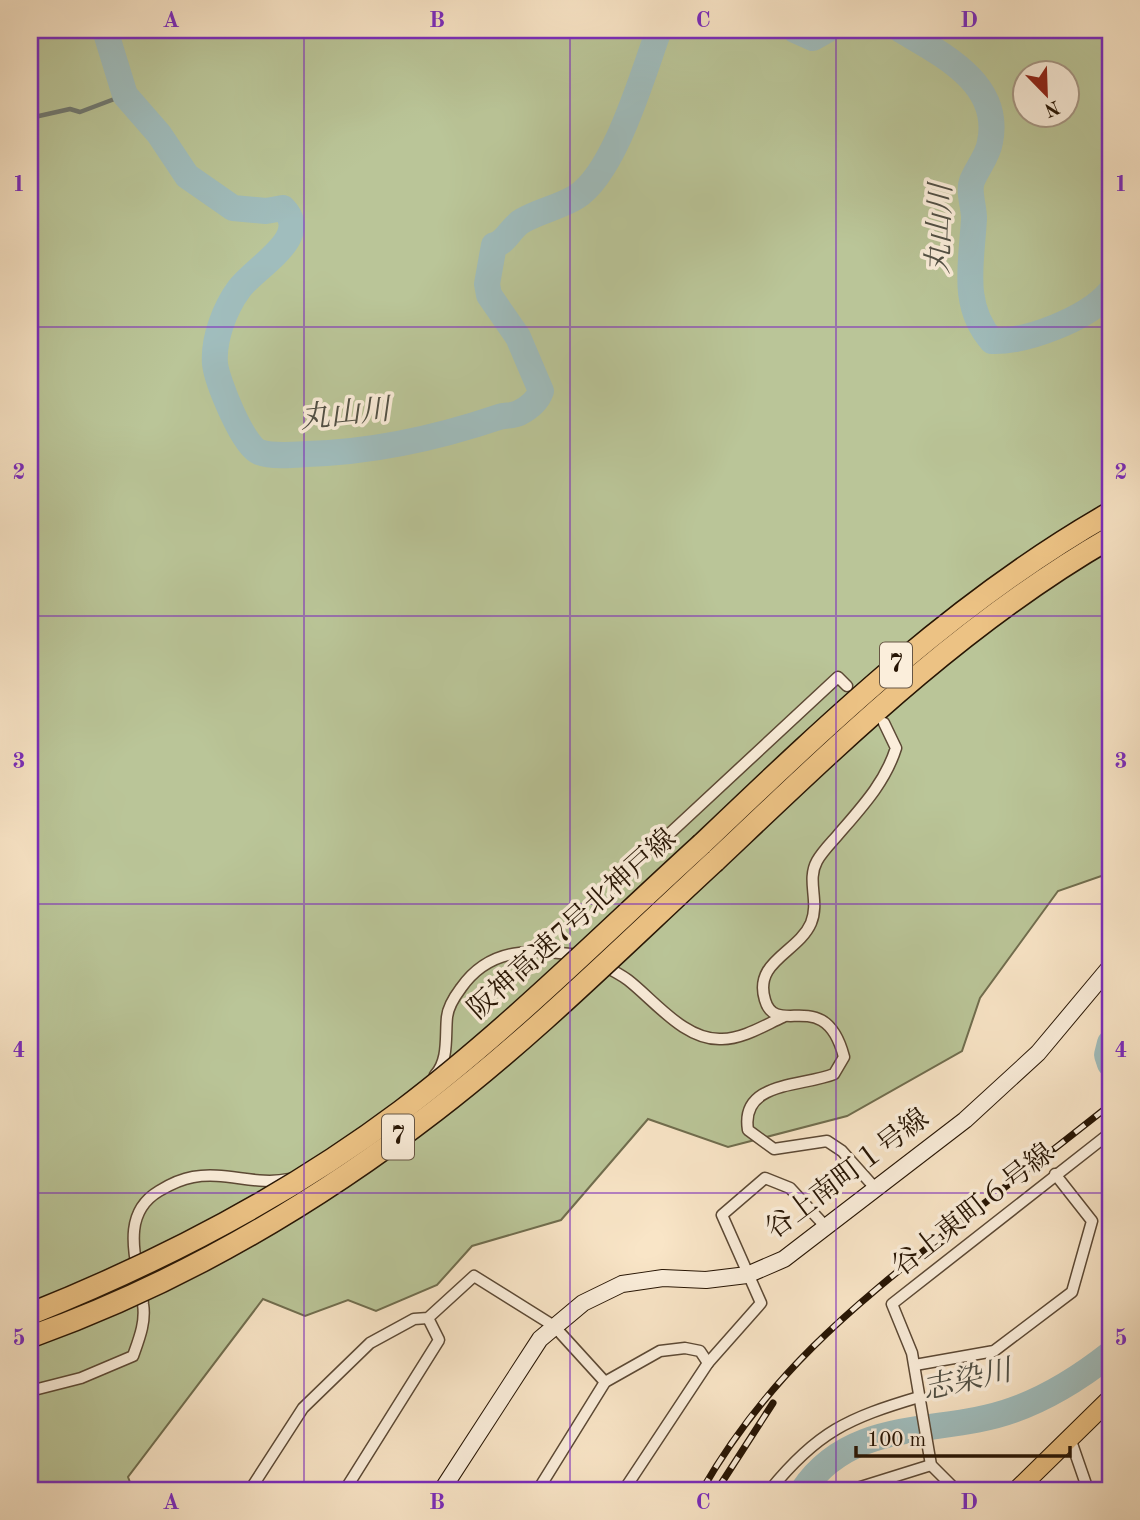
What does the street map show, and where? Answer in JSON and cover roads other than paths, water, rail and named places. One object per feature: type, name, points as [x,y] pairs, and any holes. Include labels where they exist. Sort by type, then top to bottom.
[{"type":"highway","name":"阪神高速7号北神戸線","points":[[30,1337],[192,1266],[323,1190],[435,1111],[562,1002],[870,685],[976,603],[1077,532],[1110,513]]},
{"type":"highway","name":"阪神高速7号北神戸線","points":[[30,1314],[184,1244],[316,1170],[358,1140],[486,1042],[936,659],[1023,594],[1110,538]]},
{"type":"main road","points":[[1017,1490],[1110,1399]]},
{"type":"street","points":[[653,849],[838,677],[847,686]]},
{"type":"street","points":[[783,1017],[773,1013],[766,1004],[763,976],[770,965],[800,938],[811,922],[815,900],[810,876],[817,859],[873,794],[890,768],[896,748],[884,723]]},
{"type":"street","points":[[30,1391],[81,1378],[133,1356],[142,1333],[144,1306],[134,1255],[134,1221],[140,1206],[149,1197],[190,1177],[214,1174],[263,1183],[288,1180],[382,1124],[442,1068],[447,1014],[468,978],[488,962],[510,951],[534,950],[588,956],[627,979],[673,1019],[705,1036],[721,1040],[737,1037],[783,1017],[798,1014],[828,1022],[839,1037],[845,1057],[834,1074],[763,1093],[749,1106],[745,1115],[748,1130],[774,1149],[827,1141],[842,1151],[875,1188]]},
{"type":"street","name":"谷上南町１号線","points":[[442,1490],[516,1372],[540,1339],[583,1303],[622,1284],[663,1278],[706,1280],[747,1275],[784,1259],[965,1119],[1038,1053],[1110,967]]},
{"type":"street","name":"谷上東町６号線","points":[[931,1465],[915,1365],[892,1304],[1107,1136]]},
{"type":"street","points":[[915,1365],[994,1350],[1072,1292],[1091,1221],[1055,1174]]},
{"type":"street","points":[[624,1490],[708,1363],[761,1303],[722,1215],[765,1178],[790,1188],[826,1227]]},
{"type":"street","points":[[250,1490],[303,1408],[370,1343],[414,1319],[428,1318],[474,1276],[554,1326],[605,1382]]},
{"type":"street","points":[[345,1490],[439,1340],[428,1318]]},
{"type":"street","points":[[538,1490],[605,1382],[660,1351],[684,1348],[700,1351],[708,1363]]},
{"type":"street","points":[[770,1490],[794,1461],[829,1430],[869,1412],[920,1401]]},
{"type":"street","points":[[1070,1438],[1088,1490]]},
{"type":"street","points":[[851,1490],[931,1465],[957,1490]]},
{"type":"waterway","name":"丸山川","points":[[105,30],[125,95],[159,134],[187,176],[233,208],[266,211],[283,208],[290,219],[291,230],[287,240],[279,251],[247,280],[229,305],[218,334],[215,354],[220,384],[239,426],[253,447],[270,455],[332,453],[404,443],[517,414],[535,401],[541,391],[518,337],[489,295],[487,284],[494,245],[502,241],[522,221],[576,197],[590,185],[603,167],[626,121],[659,30]]},
{"type":"waterway","name":"丸山川","points":[[795,30],[813,38],[827,30]]},
{"type":"waterway","name":"丸山川","points":[[901,30],[951,61],[978,88],[987,104],[991,122],[990,142],[971,185],[974,218],[970,282],[975,313],[992,341],[1022,338],[1056,327],[1087,311],[1110,292]]},
{"type":"waterway","points":[[30,118],[70,109],[80,112],[125,95]]},
{"type":"waterway","name":"志染川","points":[[1110,1043],[1107,1055],[1110,1064]]},
{"type":"waterway","name":"志染川","points":[[803,1490],[823,1466],[847,1450],[900,1432],[986,1418],[1013,1410],[1064,1386],[1110,1354]]},
{"type":"railway","points":[[702,1490],[754,1413],[782,1379],[844,1317],[913,1259],[1110,1105]]},
{"type":"railway","points":[[717,1490],[773,1403]]}]
